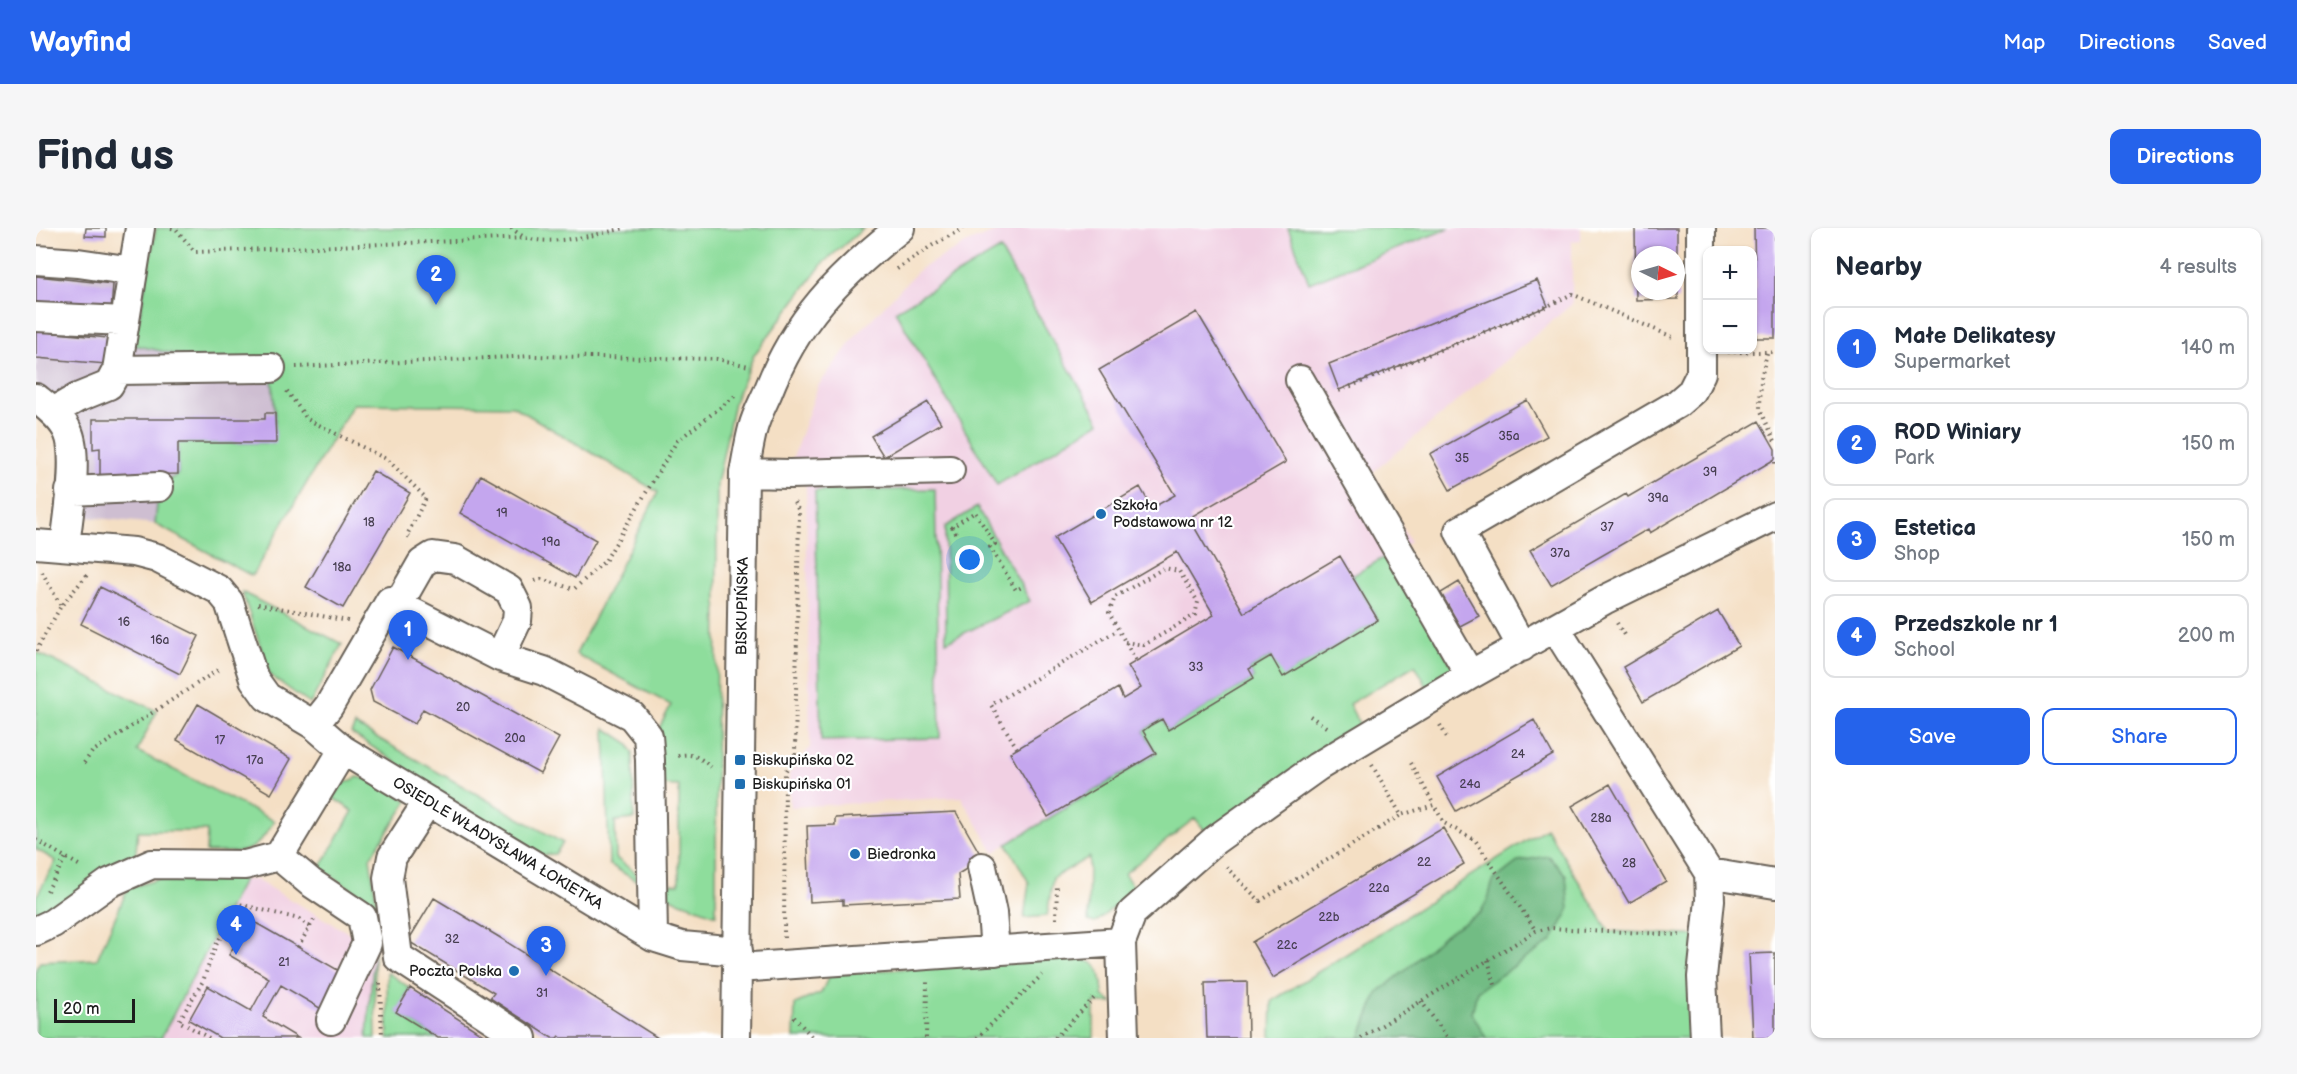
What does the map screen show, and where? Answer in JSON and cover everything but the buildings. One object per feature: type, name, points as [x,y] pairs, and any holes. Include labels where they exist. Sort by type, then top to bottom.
[{"type":"street","points":[[65,545],[73,450],[68,431],[45,405],[77,398],[109,385],[117,370],[140,228]]},
{"type":"street","name":"BISKUPIŃSKA","points":[[736,1038],[744,473],[753,428],[774,374],[795,335],[829,290],[864,257],[900,228]]},
{"type":"street","points":[[1522,647],[1459,531],[1677,404],[1692,391],[1701,373],[1701,228]]},
{"type":"street","points":[[36,260],[133,271]]},
{"type":"street","points":[[36,317],[125,321]]},
{"type":"street","points":[[117,370],[271,368]]},
{"type":"street","points":[[1300,380],[1470,675]]},
{"type":"street","points":[[744,473],[950,470]]},
{"type":"street","points":[[70,491],[159,487]]},
{"type":"street","points":[[1124,1038],[1121,942],[1132,913],[1215,840],[1317,767],[1470,675],[1556,629],[1604,600],[1775,516]]},
{"type":"street","points":[[38,556],[65,545],[134,552],[157,558],[219,590],[229,602]]},
{"type":"street","points":[[398,605],[422,563],[433,556],[455,560],[509,590],[518,608],[517,621],[500,657]]},
{"type":"street","points":[[314,725],[328,706],[390,601],[500,657],[544,671],[632,716],[648,736],[653,937]]},
{"type":"street","name":"OSIEDLE WŁADYSŁAWA ŁOKIETKA","points":[[229,602],[254,679],[267,697],[314,725],[343,750],[653,937],[738,959],[785,966],[1121,942]]},
{"type":"street","points":[[1556,629],[1709,873],[1710,900],[1704,936],[1702,977],[1705,1038]]},
{"type":"street","points":[[36,931],[53,923],[109,883],[152,864],[245,865],[279,856],[343,750]]},
{"type":"street","points":[[428,801],[392,857],[388,878],[398,957],[522,1038]]},
{"type":"street","points":[[279,856],[310,882],[362,917],[367,943],[331,1020]]},
{"type":"street","points":[[982,867],[992,913],[995,951]]},
{"type":"street","points":[[1709,873],[1775,884]]},
{"type":"path","points":[[171,228],[176,230],[195,252],[526,238],[556,240],[625,228]]},
{"type":"path","points":[[511,228],[526,238]]},
{"type":"path","points":[[891,274],[933,245],[963,228]]},
{"type":"path","points":[[1338,395],[1339,390],[1548,306],[1572,294],[1702,349],[1775,352]]},
{"type":"path","points":[[1767,352],[1761,378],[1760,409],[1775,441]]},
{"type":"path","points":[[271,368],[533,356],[717,359],[774,374]]},
{"type":"path","points":[[271,368],[307,419],[388,460],[426,498],[407,535],[433,556]]},
{"type":"path","points":[[509,590],[541,579],[574,589],[604,561],[677,441],[739,393]]},
{"type":"path","points":[[779,474],[799,511],[795,754],[785,772],[785,966]]},
{"type":"path","points":[[956,533],[952,527],[975,512],[994,544],[990,547],[1016,590],[1022,587]]},
{"type":"path","points":[[38,556],[61,606]]},
{"type":"path","points":[[1125,642],[1144,645],[1195,615],[1198,602],[1179,571],[1164,568],[1115,597],[1109,613],[1118,630],[1136,661]]},
{"type":"path","points":[[36,651],[61,606],[90,571]]},
{"type":"path","points":[[229,602],[260,604],[334,620],[376,623]]},
{"type":"path","points":[[1017,748],[991,705],[1118,630]]},
{"type":"path","points":[[84,763],[92,752],[224,666],[226,677]]},
{"type":"path","points":[[1439,723],[1448,739]]},
{"type":"path","points":[[650,760],[669,759],[684,754],[696,756],[715,771]]},
{"type":"path","points":[[1371,763],[1401,815]]},
{"type":"path","points":[[1411,763],[1444,823],[1475,840],[1536,931]]},
{"type":"path","points":[[1225,865],[1260,901],[1401,815],[1434,805]]},
{"type":"path","points":[[36,840],[109,883]]},
{"type":"path","points":[[46,894],[66,857]]},
{"type":"path","points":[[1056,926],[1057,886]]},
{"type":"path","points":[[209,1038],[179,1021],[203,981],[215,947],[239,904],[299,919],[310,927]]},
{"type":"path","points":[[298,947],[317,914]]},
{"type":"path","points":[[1360,1038],[1536,931],[1551,928],[1704,936]]},
{"type":"path","points":[[927,1036],[928,956]]},
{"type":"path","points":[[1488,960],[1495,985]]},
{"type":"path","points":[[977,1038],[1045,973]]},
{"type":"path","points":[[1055,1038],[1096,997]]},
{"type":"path","points":[[1421,1001],[1448,1038]]},
{"type":"path","points":[[794,1017],[813,1038]]},
{"type":"shaded area","name":"Szkoła Podstawowa nr 12","points":[[1005,228],[1581,228],[1581,240],[1572,241],[1572,304],[1372,473],[1410,542],[1352,576],[1378,620],[1283,677],[1271,656],[1249,669],[1254,678],[1168,730],[1162,720],[1156,753],[994,852],[961,797],[790,807],[789,774],[810,748],[806,486],[790,466],[818,386],[857,334],[920,269],[969,242]]},
{"type":"shaded area","points":[[36,260],[133,271],[147,276],[134,345],[271,368],[276,443],[178,474],[159,487],[155,524],[68,515],[73,450],[36,398]]},
{"type":"shaded area","points":[[167,877],[256,880],[375,948],[367,1038],[36,1038],[36,969],[40,962],[97,959],[115,921]]},
{"type":"green space","points":[[156,228],[864,228],[823,263],[754,355],[734,402],[717,484],[716,915],[659,894],[659,884],[679,884],[679,786],[658,785],[658,730],[671,705],[576,654],[658,492],[513,406],[353,404],[252,576],[155,524],[159,487],[178,474],[178,443],[275,443],[271,368],[197,359],[134,345]]},
{"type":"green space","points":[[1288,228],[1450,228],[1309,283]]},
{"type":"green space","points":[[1000,249],[1100,422],[997,485],[895,311]]},
{"type":"green space","points":[[935,489],[940,738],[821,741],[815,491]]},
{"type":"green space","points":[[977,507],[1030,601],[946,642],[945,527]]},
{"type":"green space","points":[[1388,555],[1454,669],[1429,690],[1415,665],[1349,704],[1365,735],[1206,832],[1195,818],[1124,874],[1135,889],[1095,923],[1088,921],[1089,857],[1053,878],[1047,916],[1024,918],[1029,883],[1007,844],[1156,753],[1143,731],[1162,719],[1168,730],[1254,678],[1249,669],[1271,656],[1284,676],[1378,620],[1352,576]]},
{"type":"green space","points":[[242,592],[342,644],[310,704],[270,675]]},
{"type":"green space","points":[[36,652],[157,711],[137,751],[274,821],[260,841],[253,847],[239,852],[206,852],[207,831],[138,831],[135,861],[36,923],[36,897],[56,861],[36,849]]},
{"type":"green space","points":[[355,725],[563,843],[555,854],[542,855],[528,849],[351,733]]},
{"type":"green space","points":[[605,728],[628,743],[633,753],[634,819],[615,821],[616,858],[636,873],[636,881],[609,864]]},
{"type":"green space","points":[[358,777],[375,781],[408,801],[370,858],[377,906],[320,868],[353,811],[333,798],[343,784]]},
{"type":"green space","points":[[1546,828],[1609,931],[1705,936],[1705,1038],[1271,1038],[1272,1001]]},
{"type":"green space","points":[[1548,856],[1566,875],[1569,910],[1552,941],[1477,991],[1472,1013],[1486,1038],[1360,1038],[1378,992],[1445,934],[1480,913],[1488,899],[1493,881],[1519,861]]},
{"type":"green space","points":[[167,877],[244,879],[161,1038],[36,1038],[36,969],[40,962],[97,959],[128,888]]},
{"type":"green space","points":[[374,951],[376,1038],[367,1038],[367,1035]]},
{"type":"green space","points":[[1072,957],[1088,961],[1097,968],[1102,979],[1103,996],[1113,1003],[1094,1003],[1094,1038],[794,1038],[795,1004],[821,993],[830,974]]},
{"type":"green space","points":[[387,972],[410,988],[397,1012],[438,1038],[388,1038]]},
{"type":"place","name":"ROD Winiary","points":[[436,305]]},
{"type":"place","name":"Szkoła Podstawowa nr 12","points":[[1101,514]]},
{"type":"place","name":"Małe Delikatesy","points":[[408,660]]},
{"type":"place","name":"Biskupińska 02","points":[[740,760]]},
{"type":"place","name":"Biskupińska 01","points":[[740,784]]},
{"type":"place","name":"Biedronka","points":[[855,854]]},
{"type":"place","name":"Przedszkole nr 1","points":[[236,955]]},
{"type":"place","name":"Poczta Polska","points":[[514,971]]},
{"type":"place","name":"Estetica","points":[[546,976]]}]
